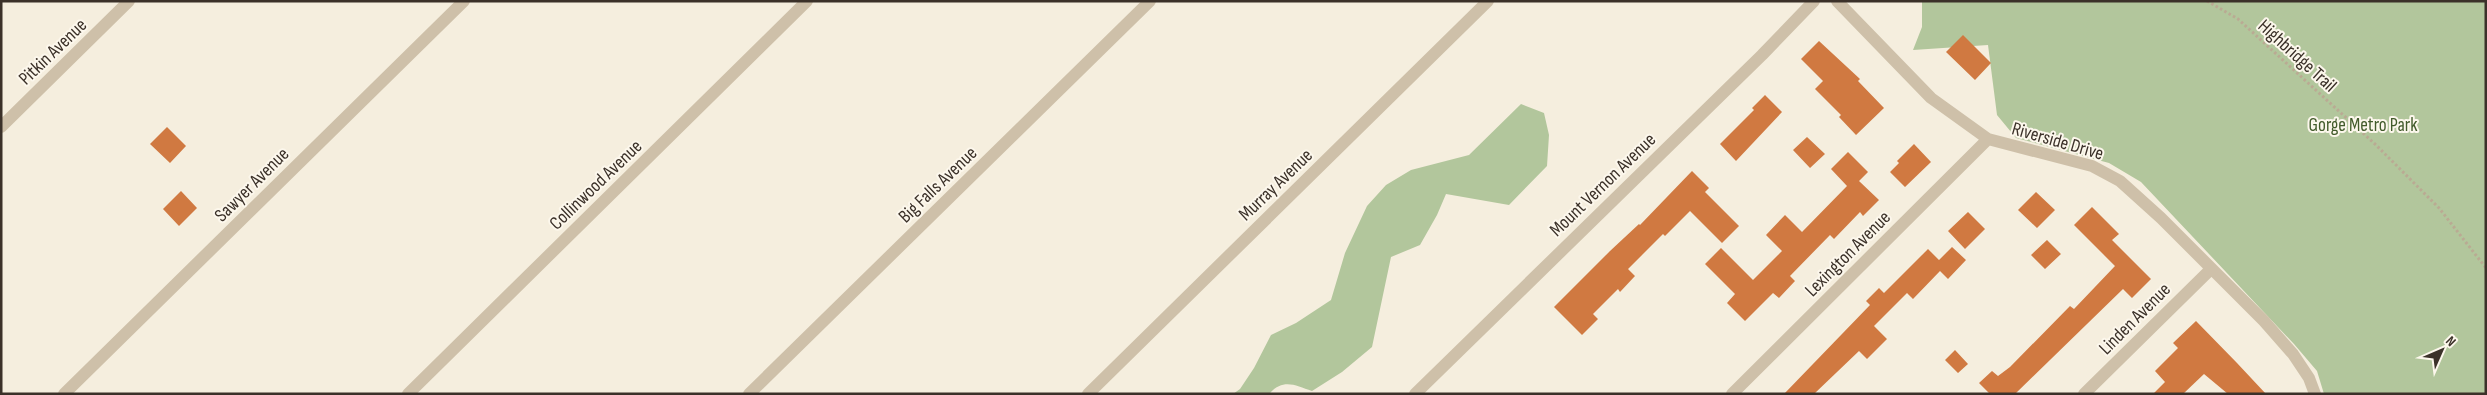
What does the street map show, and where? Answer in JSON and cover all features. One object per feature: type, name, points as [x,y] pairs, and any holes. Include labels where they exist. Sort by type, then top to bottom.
[{"type":"street","name":"Pitkin Avenue","points":[[1,127],[129,1]]},
{"type":"street","name":"Sawyer Avenue","points":[[64,394],[464,1]]},
{"type":"street","name":"Collinwood Avenue","points":[[408,394],[808,1]]},
{"type":"street","name":"Big Falls Avenue","points":[[750,394],[1150,1]]},
{"type":"street","name":"Murray Avenue","points":[[1088,394],[1488,1]]},
{"type":"street","name":"Mount Vernon Avenue","points":[[1415,394],[1762,55],[1814,1]]},
{"type":"street","name":"Riverside Drive","points":[[1837,1],[1931,98],[1988,139],[2092,166],[2120,180],[2161,218],[2264,321],[2292,354],[2309,378],[2315,394]]},
{"type":"street","name":"Lexington Avenue","points":[[1732,394],[1988,139]]},
{"type":"street","name":"Linden Avenue","points":[[2084,394],[2211,269]]},
{"type":"path","name":"Highbridge Trail","points":[[2208,1],[2238,19],[2376,145],[2439,208],[2486,268]]},
{"type":"green space","name":"Gorge Metro Park","points":[[1922,1],[2486,1],[2486,394],[2324,394],[2317,371],[2294,344],[2141,182],[2109,163],[2016,138],[1997,115],[1988,45],[1913,50],[1922,27]]},
{"type":"green space","points":[[1521,104],[1544,113],[1549,135],[1547,166],[1509,205],[1446,194],[1437,215],[1420,245],[1391,257],[1372,347],[1342,372],[1312,391],[1295,385],[1284,384],[1269,394],[1233,394],[1240,389],[1254,368],[1271,335],[1296,323],[1331,300],[1345,253],[1367,206],[1386,185],[1411,170],[1469,155]]},
{"type":"building","points":[[1963,35],[1991,63],[1975,80],[1946,52]]},
{"type":"building","points":[[1819,41],[1860,79],[1858,81],[1884,108],[1856,135],[1839,117],[1841,115],[1815,89],[1823,81],[1801,59]]},
{"type":"building","points":[[1765,95],[1782,112],[1736,161],[1720,144],[1754,110],[1752,108]]},
{"type":"building","points":[[167,127],[186,146],[170,163],[150,144]]},
{"type":"building","points":[[1807,137],[1825,154],[1810,168],[1793,150]]},
{"type":"building","points":[[1914,144],[1931,162],[1905,187],[1890,172],[1899,163],[1897,161]]},
{"type":"building","points":[[1848,152],[1868,172],[1859,181],[1879,200],[1863,216],[1860,212],[1834,239],[1830,235],[1790,276],[1795,281],[1779,298],[1773,293],[1745,321],[1727,303],[1735,294],[1705,264],[1721,248],[1753,280],[1782,251],[1766,235],[1785,215],[1802,232],[1847,186],[1831,169]]},
{"type":"building","points":[[1692,171],[1709,188],[1705,192],[1739,226],[1722,243],[1690,211],[1665,236],[1663,234],[1628,269],[1635,276],[1620,292],[1618,289],[1593,314],[1598,319],[1582,335],[1554,307],[1610,251],[1640,225]]},
{"type":"building","points":[[181,191],[197,208],[179,226],[163,209]]},
{"type":"building","points":[[2036,192],[2055,210],[2037,228],[2018,210]]},
{"type":"building","points":[[2092,207],[2119,234],[2112,240],[2151,279],[2132,298],[2123,289],[2015,394],[1990,394],[1979,383],[1992,371],[1998,376],[2010,367],[2070,306],[2074,309],[2115,266],[2074,225]]},
{"type":"building","points":[[1968,212],[1985,229],[1965,249],[1948,231]]},
{"type":"building","points":[[2047,240],[2061,254],[2045,269],[2031,255]]},
{"type":"building","points":[[1952,247],[1966,260],[1948,279],[1940,271],[1913,299],[1907,293],[1874,326],[1887,339],[1867,359],[1859,351],[1814,394],[1784,394],[1870,305],[1866,301],[1879,288],[1884,293],[1928,249],[1939,260]]},
{"type":"building","points":[[2196,321],[2266,394],[2228,394],[2204,374],[2183,394],[2153,394],[2165,382],[2155,371],[2178,348],[2173,343]]},
{"type":"building","points":[[1955,350],[1968,364],[1958,373],[1945,360]]}]
